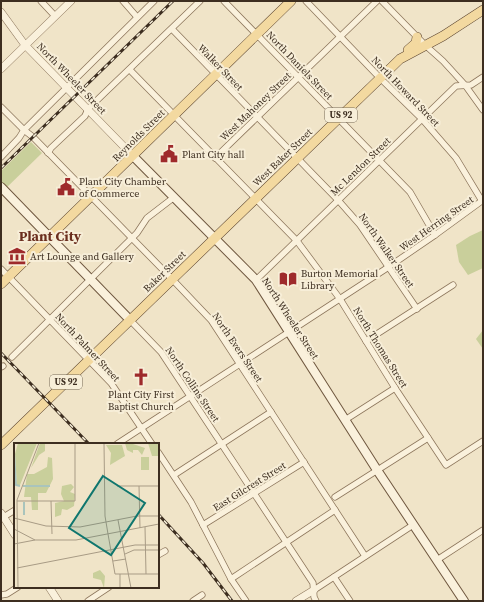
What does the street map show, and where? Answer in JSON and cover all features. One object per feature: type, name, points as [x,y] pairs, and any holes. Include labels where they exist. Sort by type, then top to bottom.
[{"type":"main road","name":"Reynolds Street","points":[[1,284],[291,1]]},
{"type":"main road","name":"West Baker Street","points":[[214,239],[254,198],[400,59],[425,44],[443,36],[483,10]]},
{"type":"main road","name":"US 92","points":[[400,59],[416,43],[418,37]]},
{"type":"main road","name":"North Wheeler Street","points":[[133,156],[256,280],[377,470],[464,601]]},
{"type":"main road","name":"North Collins Street","points":[[1,187],[130,320]]},
{"type":"main road","name":"Baker Street","points":[[130,320],[214,239]]},
{"type":"main road","name":"US 92","points":[[1,445],[130,320]]},
{"type":"street","points":[[41,1],[55,16]]},
{"type":"street","points":[[1,69],[71,1]]},
{"type":"street","points":[[122,1],[137,17]]},
{"type":"street","points":[[1,157],[19,138],[24,130],[154,1]]},
{"type":"street","points":[[48,153],[51,148],[85,116],[88,109],[172,30],[200,1]]},
{"type":"street","name":"North Daniels Street","points":[[224,1],[410,192],[435,236]]},
{"type":"street","name":"North Howard Street","points":[[306,1],[380,78],[422,119],[456,158],[483,201]]},
{"type":"street","name":"West Mahoney Street","points":[[215,158],[377,1]]},
{"type":"street","points":[[382,1],[443,61],[465,85],[483,110]]},
{"type":"street","name":"North Wheeler Street","points":[[1,12],[25,45],[133,156]]},
{"type":"street","name":"Walker Street","points":[[172,30],[256,117]]},
{"type":"street","name":"North Thomas Street","points":[[130,70],[297,241],[340,299],[395,388],[446,465],[483,441]]},
{"type":"street","name":"Mc Lendon Street","points":[[256,280],[456,86],[472,85],[483,77]]},
{"type":"street","name":"North Evers Street","points":[[1,107],[33,137],[211,320],[365,556]]},
{"type":"street","name":"North Walker Street","points":[[256,117],[338,200],[360,225],[417,309]]},
{"type":"street","points":[[12,357],[49,318],[142,228],[147,218],[173,198]]},
{"type":"street","name":"West Herring Street","points":[[118,443],[388,268],[483,201]]},
{"type":"street","name":"North Palmer Street","points":[[1,269],[111,383],[151,443]]},
{"type":"street","points":[[366,341],[453,284]]},
{"type":"street","name":"North Collins Street","points":[[130,320],[161,352],[222,444],[313,583],[314,597],[316,601]]},
{"type":"street","points":[[345,420],[395,388]]},
{"type":"street","points":[[174,475],[271,412]]},
{"type":"street","points":[[335,497],[428,438]]},
{"type":"street","points":[[159,453],[191,502],[231,579],[246,601]]},
{"type":"street","name":"East Gilcrest Street","points":[[203,525],[304,462]]},
{"type":"street","points":[[14,510],[2,516],[14,533]]},
{"type":"street","points":[[231,579],[286,541],[335,510]]},
{"type":"street","points":[[296,601],[413,525]]},
{"type":"street","points":[[437,560],[483,530]]},
{"type":"street","points":[[159,554],[165,551]]},
{"type":"street","points":[[334,576],[350,601]]},
{"type":"street","points":[[1,595],[7,594],[16,588]]},
{"type":"street","points":[[50,588],[58,601]]},
{"type":"street","points":[[88,601],[108,588]]},
{"type":"street","points":[[193,601],[202,595]]},
{"type":"green space","points":[[31,142],[42,153],[1,193],[1,171]]},
{"type":"green space","points":[[483,230],[483,268],[468,275],[459,262],[456,245]]},
{"type":"green space","points":[[483,330],[483,349],[476,339]]},
{"type":"railway","points":[[1,168],[173,1]]},
{"type":"railway","points":[[1,353],[88,443]]},
{"type":"railway","points":[[159,515],[203,563],[232,601]]},
{"type":"place","name":"Plant City hall","points":[[169,154]]},
{"type":"place","name":"Plant City Chamber of Commerce","points":[[66,187]]},
{"type":"place","name":"Art Lounge and Gallery","points":[[17,256]]},
{"type":"place","name":"Burton Memorial Library","points":[[288,279]]},
{"type":"place","name":"Plant City First Baptist Church","points":[[141,377]]},
{"type":"district","name":"Plant City","points":[[50,236]]}]
